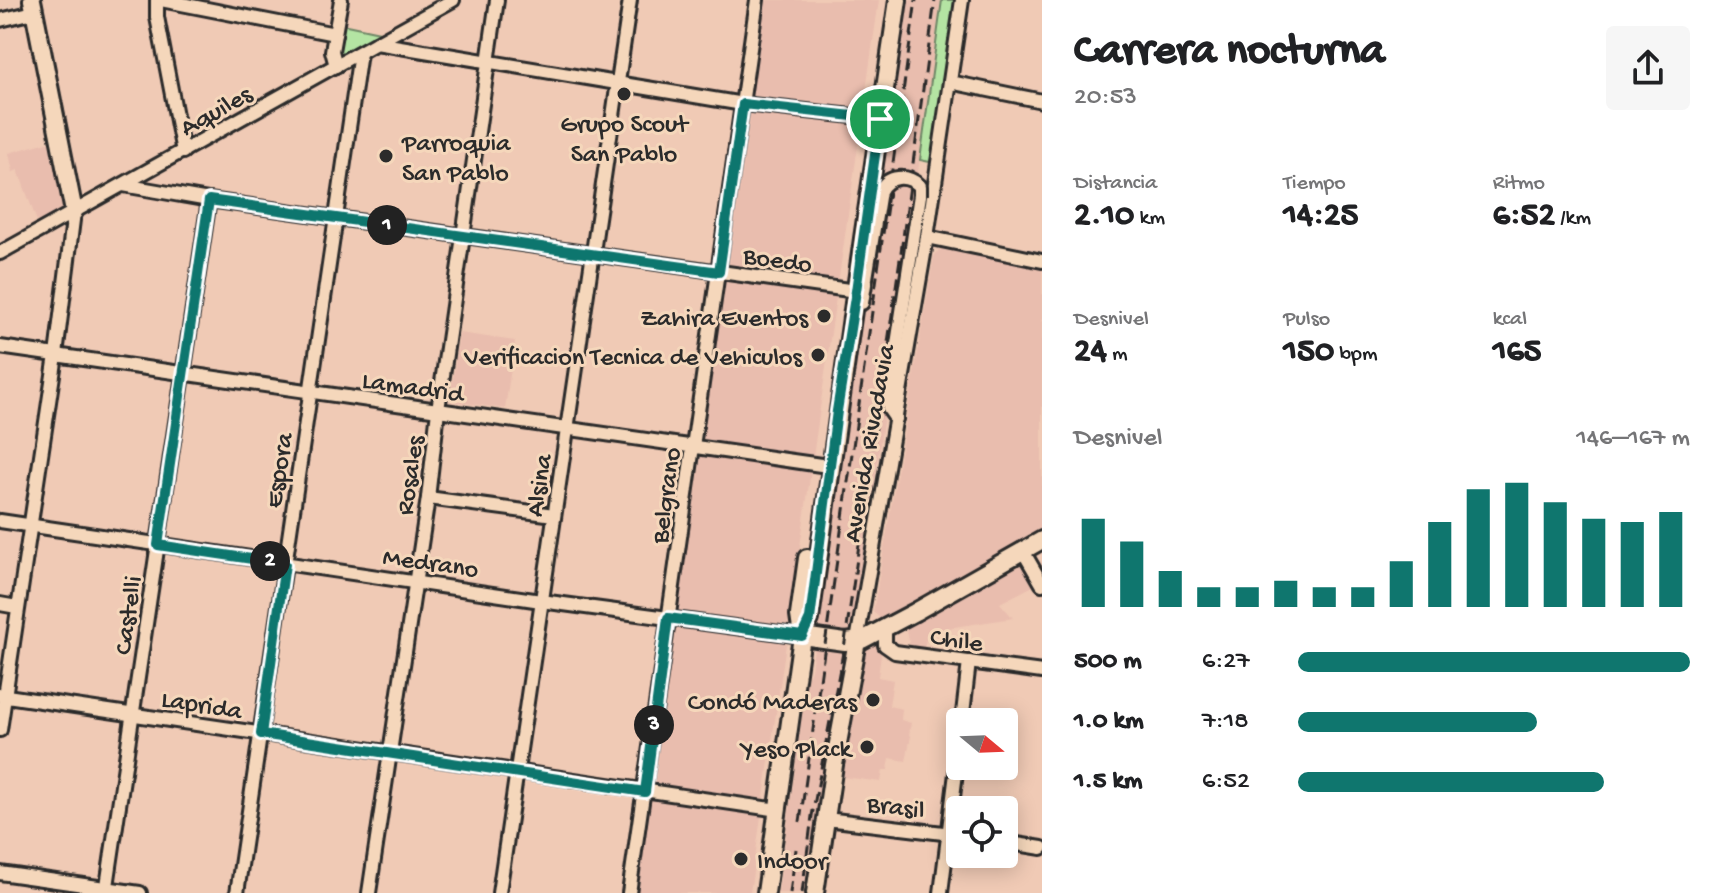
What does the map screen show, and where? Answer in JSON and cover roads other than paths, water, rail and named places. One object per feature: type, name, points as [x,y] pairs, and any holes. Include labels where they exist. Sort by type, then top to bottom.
[{"type":"main road","name":"Avenida Rivadavia","points":[[802,636],[810,619],[888,0]]},
{"type":"main road","name":"Avenida Rivadavia","points":[[875,119],[898,0]]},
{"type":"main road","points":[[33,6],[74,212]]},
{"type":"main road","name":"Avenida Rivadavia","points":[[766,893],[802,636],[799,615],[851,291]]},
{"type":"main road","points":[[857,641],[1042,540]]},
{"type":"main road","name":"Medrano","points":[[802,636],[857,641]]},
{"type":"main road","name":"Avenida Rivadavia","points":[[815,893],[857,641]]},
{"type":"street","points":[[183,152],[157,17],[159,0],[335,34]]},
{"type":"street","points":[[336,66],[332,51],[341,0]]},
{"type":"street","name":"Aquiles","points":[[0,253],[453,0]]},
{"type":"street","name":"Rosales","points":[[369,893],[497,0]]},
{"type":"street","name":"Alsina","points":[[499,893],[630,0]]},
{"type":"street","name":"Belgrano","points":[[629,893],[757,0]]},
{"type":"street","name":"Avenida Rivadavia","points":[[857,641],[927,237],[962,0]]},
{"type":"street","points":[[0,20],[33,6]]},
{"type":"street","points":[[376,43],[743,104],[875,119]]},
{"type":"street","name":"Espora","points":[[237,893],[360,53]]},
{"type":"street","points":[[950,82],[1042,101]]},
{"type":"street","points":[[837,411],[848,385],[880,191],[884,183],[903,178],[915,181],[920,186],[920,195],[889,396],[889,409],[896,419]]},
{"type":"street","name":"Boedo","points":[[123,185],[209,200],[851,291]]},
{"type":"street","name":"Castelli","points":[[106,890],[209,200]]},
{"type":"street","points":[[0,730],[2,696],[56,355],[74,212]]},
{"type":"street","points":[[927,237],[1042,259]]},
{"type":"street","name":"Lamadrid","points":[[0,347],[821,465]]},
{"type":"street","points":[[428,498],[554,515]]},
{"type":"street","name":"Medrano","points":[[0,521],[541,601],[802,636]]},
{"type":"street","points":[[1023,551],[1042,584]]},
{"type":"street","points":[[0,604],[17,607]]},
{"type":"street","name":"Chile","points":[[885,628],[885,645],[895,652],[1042,672]]},
{"type":"street","points":[[964,708],[969,662]]},
{"type":"street","name":"Laprida","points":[[2,696],[778,810]]},
{"type":"street","name":"Brasil","points":[[826,819],[946,834]]},
{"type":"street","points":[[1018,844],[1042,848]]},
{"type":"street","points":[[941,893],[947,868]]},
{"type":"street","points":[[0,873],[140,893]]},
{"type":"railway","points":[[800,822],[916,0]]},
{"type":"railway","points":[[802,893],[812,816],[845,642],[935,0]]},
{"type":"railway","points":[[790,893],[796,849]]},
{"type":"place","name":"Grupo Scout San Pablo","points":[[624,94]]},
{"type":"place","name":"Parroquia San Pablo","points":[[386,156]]},
{"type":"place","name":"Zahira Eventos","points":[[824,316]]},
{"type":"place","name":"Verificacion Tecnica de Vehiculos","points":[[818,355]]},
{"type":"place","name":"Condó Maderas","points":[[873,700]]},
{"type":"place","name":"Yeso Plack","points":[[867,747]]},
{"type":"place","name":"Indoor","points":[[741,859]]}]
